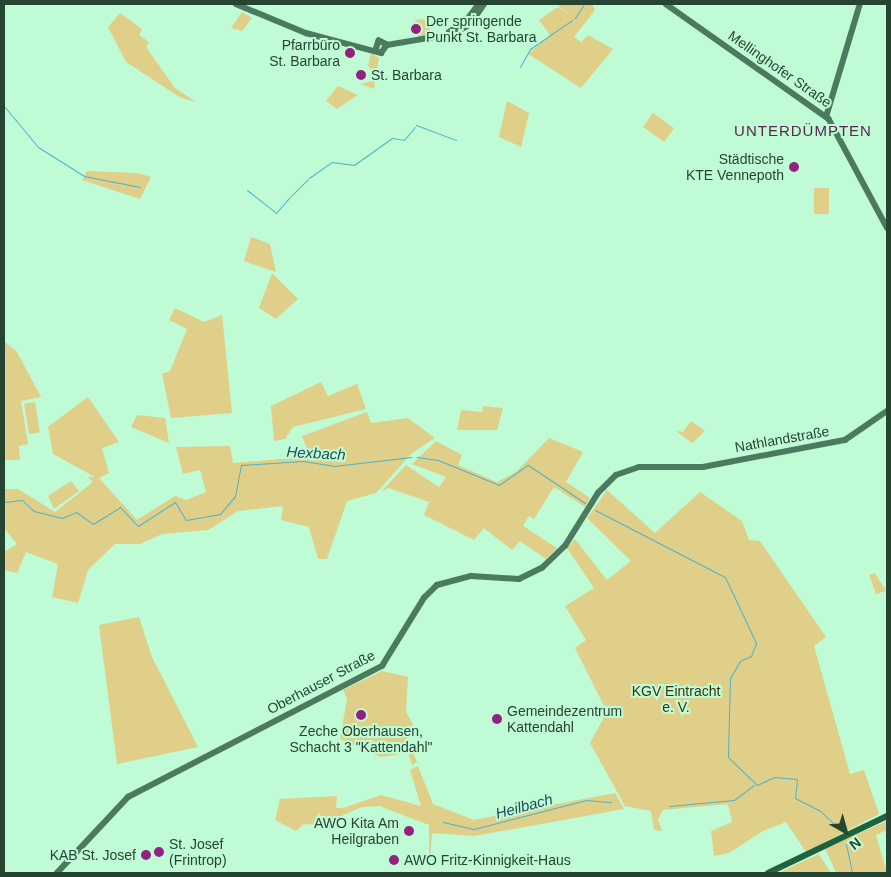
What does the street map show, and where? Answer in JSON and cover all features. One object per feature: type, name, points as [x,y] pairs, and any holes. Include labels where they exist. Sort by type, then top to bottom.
[{"type":"main road","points":[[768,873],[887,816]]},
{"type":"street","points":[[236,4],[290,28],[356,45],[376,48],[443,36],[464,29],[484,4]]},
{"type":"street","points":[[443,36],[476,10],[479,4]]},
{"type":"street","name":"Mellinghofer Straße","points":[[666,4],[826,117],[887,228]]},
{"type":"street","points":[[826,117],[860,4]]},
{"type":"street","points":[[376,48],[381,41],[387,47]]},
{"type":"street","name":"Nathlandstraße","points":[[673,469],[845,440],[887,411]]},
{"type":"street","name":"Oberhauser Straße","points":[[57,873],[98,825],[128,798],[382,666],[424,598],[437,585],[471,576],[513,579],[530,576],[565,546],[610,479],[636,468],[673,469]]},
{"type":"green space","points":[[556,4],[592,4],[595,10],[574,37],[581,42],[588,35],[613,49],[581,88],[528,54],[550,35],[539,20],[558,7],[573,17]]},
{"type":"green space","points":[[242,12],[252,18],[242,31],[231,28]]},
{"type":"green space","points":[[120,13],[142,29],[139,35],[149,42],[146,47],[175,88],[196,102],[181,98],[126,62],[108,27]]},
{"type":"green space","points":[[417,19],[425,19],[430,24],[428,35],[417,37],[412,32],[412,24]]},
{"type":"green space","points":[[371,53],[379,58],[374,89],[361,84],[372,81],[370,74],[375,73],[368,66]]},
{"type":"green space","points":[[338,86],[358,95],[337,109],[326,101]]},
{"type":"green space","points":[[800,90],[827,97],[827,107],[824,108]]},
{"type":"green space","points":[[507,101],[529,113],[521,147],[499,137]]},
{"type":"green space","points":[[653,113],[674,128],[664,142],[643,127]]},
{"type":"green space","points":[[87,171],[137,173],[151,177],[140,199],[82,180]]},
{"type":"green space","points":[[814,188],[829,188],[829,214],[814,214]]},
{"type":"green space","points":[[251,237],[270,244],[276,272],[244,261]]},
{"type":"green space","points":[[272,273],[298,299],[276,319],[259,308]]},
{"type":"green space","points":[[175,308],[204,322],[222,315],[232,413],[171,418],[162,374],[170,371],[187,329],[169,320]]},
{"type":"green space","points":[[4,341],[17,352],[41,397],[21,401],[28,444],[19,446],[20,460],[4,460]]},
{"type":"green space","points":[[321,382],[328,396],[357,384],[366,409],[293,427],[285,439],[274,441],[271,406]]},
{"type":"green space","points":[[88,397],[119,442],[102,448],[109,473],[99,478],[137,520],[175,496],[186,500],[206,492],[200,470],[183,474],[176,447],[230,446],[233,463],[304,457],[309,454],[302,436],[367,412],[371,423],[408,418],[435,438],[412,453],[376,493],[347,501],[327,559],[318,559],[309,527],[281,520],[283,506],[238,511],[208,530],[162,534],[140,544],[115,544],[88,570],[78,603],[52,597],[58,564],[26,552],[17,573],[4,570],[4,552],[17,544],[4,528],[4,489],[18,489],[55,512],[93,482],[88,477],[95,477],[53,454],[48,427]]},
{"type":"green space","points":[[35,402],[40,433],[29,434],[24,404]]},
{"type":"green space","points":[[483,406],[503,408],[497,430],[457,430],[461,410],[482,412]]},
{"type":"green space","points":[[137,415],[165,418],[169,443],[131,427]]},
{"type":"green space","points":[[691,421],[705,431],[692,443],[676,431],[683,432]]},
{"type":"green space","points":[[549,438],[583,452],[566,482],[590,498],[585,507],[554,487],[534,519],[529,516],[523,526],[557,548],[546,559],[520,541],[512,550],[484,528],[474,540],[424,515],[429,502],[388,488],[381,492],[406,465],[439,487],[446,477],[412,464],[436,441],[462,455],[458,465],[497,482],[516,472]]},
{"type":"green space","points":[[71,481],[79,491],[54,509],[48,496]]},
{"type":"green space","name":"KGV Eintracht e. V.","points":[[607,490],[655,533],[700,492],[742,521],[749,540],[760,541],[826,637],[814,646],[850,774],[864,770],[879,814],[806,852],[786,822],[763,831],[729,853],[714,856],[711,831],[732,822],[728,804],[663,810],[658,820],[662,831],[654,830],[651,811],[625,806],[590,743],[607,712],[575,648],[586,640],[565,606],[594,588],[567,548],[575,539],[607,580],[631,561],[587,518]]},
{"type":"green space","points":[[875,573],[886,591],[876,594],[869,575]]},
{"type":"green space","points":[[139,617],[152,657],[198,747],[117,764],[99,625]]},
{"type":"green space","points":[[382,671],[408,677],[406,712],[417,732],[407,738],[417,762],[412,765],[408,753],[381,757],[340,739],[347,699],[343,690]]},
{"type":"green space","points":[[418,766],[433,804],[474,820],[615,793],[624,809],[474,836],[432,833],[429,873],[429,825],[379,806],[362,807],[320,825],[304,824],[296,831],[275,820],[280,799],[337,796],[336,808],[343,808],[381,795],[421,806],[410,770]]},
{"type":"green space","points":[[887,821],[887,830],[876,835],[887,873],[836,873],[825,848]]},
{"type":"green space","points":[[819,854],[831,873],[779,873],[799,863]]},
{"type":"waterway","points":[[575,18],[584,4]]},
{"type":"waterway","points":[[520,67],[530,49],[572,20]]},
{"type":"waterway","points":[[4,106],[38,147],[84,176],[140,187]]},
{"type":"waterway","points":[[416,125],[456,140]]},
{"type":"waterway","points":[[309,178],[332,162],[354,165],[392,138],[404,140],[415,127]]},
{"type":"waterway","points":[[291,196],[308,179]]},
{"type":"waterway","points":[[247,190],[276,213],[290,197]]},
{"type":"waterway","name":"Hexbach","points":[[4,502],[22,500],[34,511],[62,518],[76,512],[93,524],[120,507],[138,526],[175,502],[186,520],[220,514],[235,496],[241,465],[303,461],[334,466],[411,457]]},
{"type":"waterway","points":[[417,457],[438,460],[499,485],[528,465],[585,503]]},
{"type":"waterway","points":[[595,510],[725,577],[756,643],[751,656],[740,661],[730,678],[728,757],[757,785],[774,777],[797,779],[795,798],[819,810],[838,828]]},
{"type":"waterway","name":"Heilbach","points":[[669,806],[734,800],[754,785]]},
{"type":"waterway","name":"Heilbach","points":[[443,822],[474,829],[586,800],[611,802]]},
{"type":"waterway","points":[[846,844],[852,873]]},
{"type":"tram line","points":[[767,873],[783,867]]},
{"type":"place","name":"Der springende Punkt St. Barbara","points":[[416,29]]},
{"type":"place","name":"Pfarrbüro St. Barbara","points":[[350,53]]},
{"type":"place","name":"St. Barbara","points":[[361,75]]},
{"type":"place","name":"Städtische KTE Vennepoth","points":[[794,167]]},
{"type":"place","name":"Zeche Oberhausen, Schacht 3 \"Kattendahl\"","points":[[361,715]]},
{"type":"place","name":"Gemeindezentrum Kattendahl","points":[[497,719]]},
{"type":"place","name":"AWO Kita Am Heilgraben","points":[[409,831]]},
{"type":"place","name":"St. Josef (Frintrop)","points":[[159,852]]},
{"type":"place","name":"KAB St. Josef","points":[[146,855]]},
{"type":"place","name":"AWO Fritz-Kinnigkeit-Haus","points":[[394,860]]},
{"type":"district","name":"UNTERDÜMPTEN","points":[[803,131]]}]
